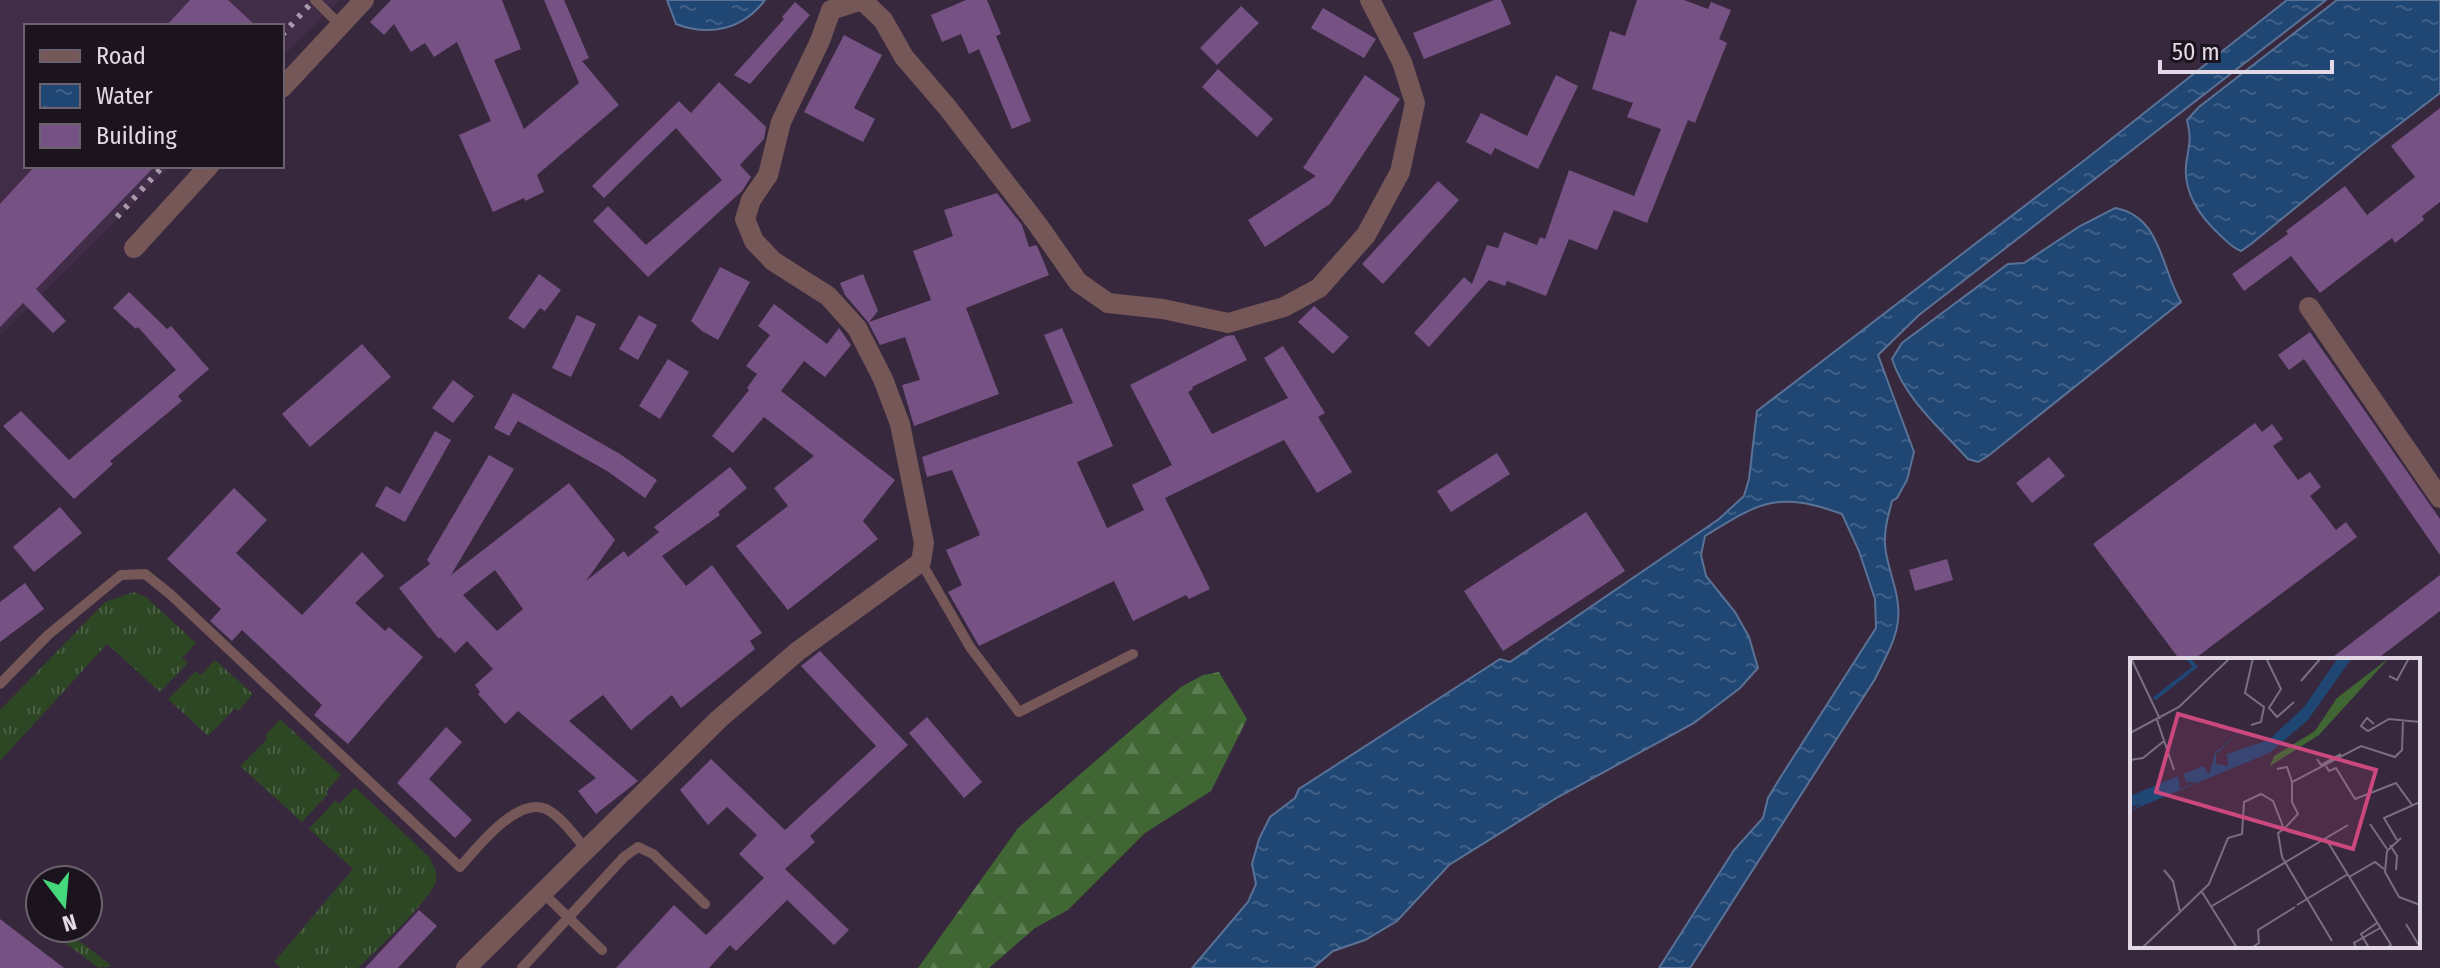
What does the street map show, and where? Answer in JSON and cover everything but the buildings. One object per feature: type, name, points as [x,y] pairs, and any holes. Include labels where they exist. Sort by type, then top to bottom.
[{"type":"street","points":[[284,86],[364,0]]},
{"type":"street","points":[[466,968],[719,719],[798,651],[921,562],[924,543],[900,424],[883,379],[857,328],[828,296],[773,261],[754,241],[745,219],[751,200],[768,175],[781,122],[820,41],[831,10],[862,0],[883,20],[904,57],[1038,225],[1078,282],[1108,303],[1163,309],[1228,323],[1284,307],[1319,288],[1366,235],[1400,172],[1415,103],[1402,62],[1370,0]]},
{"type":"street","points":[[134,248],[207,168]]},
{"type":"street","points":[[2309,307],[2440,498]]},
{"type":"lane","points":[[315,0],[340,25]]},
{"type":"lane","points":[[921,562],[970,647],[1019,712],[1133,654]]},
{"type":"lane","points":[[0,684],[48,635],[121,575],[145,574],[460,867],[498,825],[526,808],[543,808],[556,816],[587,850]]},
{"type":"lane","points":[[522,968],[624,857],[638,847],[653,854],[705,904]]},
{"type":"lane","points":[[543,893],[602,950]]},
{"type":"shaded area","points":[[0,0],[340,0],[284,55],[284,24],[24,24],[24,168],[169,168],[0,335]]},
{"type":"green space","points":[[134,592],[146,597],[196,643],[182,658],[188,663],[160,692],[107,644],[0,761],[0,710],[105,602]]},
{"type":"green space","points":[[215,660],[253,694],[208,736],[168,699],[196,671],[201,675]]},
{"type":"green space","points":[[1219,672],[1247,719],[1211,791],[1145,833],[1068,910],[1035,928],[989,968],[918,968],[1018,828],[1181,687],[1203,675]]},
{"type":"green space","points":[[280,719],[341,775],[302,822],[240,766],[267,739],[265,736]]},
{"type":"green space","points":[[355,787],[429,857],[436,871],[436,881],[425,900],[358,968],[281,968],[274,962],[353,869],[309,829],[335,801],[339,804]]},
{"type":"green space","points":[[67,944],[83,944],[112,966],[99,968]]},
{"type":"water","points":[[667,0],[765,0],[736,24],[701,30],[676,24]]},
{"type":"water","points":[[2287,0],[2326,0],[1919,315],[1878,355],[1914,452],[1907,480],[1892,501],[1885,534],[1886,554],[1898,601],[1895,635],[1875,679],[1690,968],[1659,968],[1734,850],[1763,818],[1768,798],[1876,628],[1875,599],[1859,551],[1842,514],[1820,507],[1801,503],[1770,503],[1741,515],[1705,536],[1701,555],[1706,576],[1735,612],[1749,637],[1758,668],[1740,688],[1694,723],[1558,797],[1449,865],[1397,921],[1365,940],[1333,951],[1313,968],[1192,968],[1248,902],[1256,884],[1252,864],[1259,839],[1270,817],[1295,798],[1299,789],[1500,659],[1510,662],[1719,519],[1744,496],[1757,411],[2086,159]]},
{"type":"water","points":[[2337,0],[2440,0],[2440,93],[2241,251],[2206,220],[2189,191],[2186,169],[2190,139],[2187,120],[2199,107]]},
{"type":"water","points":[[2115,208],[2142,221],[2151,232],[2181,302],[1988,456],[1978,462],[1968,459],[1915,400],[1892,359],[1902,343],[2008,264],[2024,263],[2080,226]]},
{"type":"railway","points":[[284,33],[314,0]]},
{"type":"railway","points":[[117,217],[161,168]]}]
